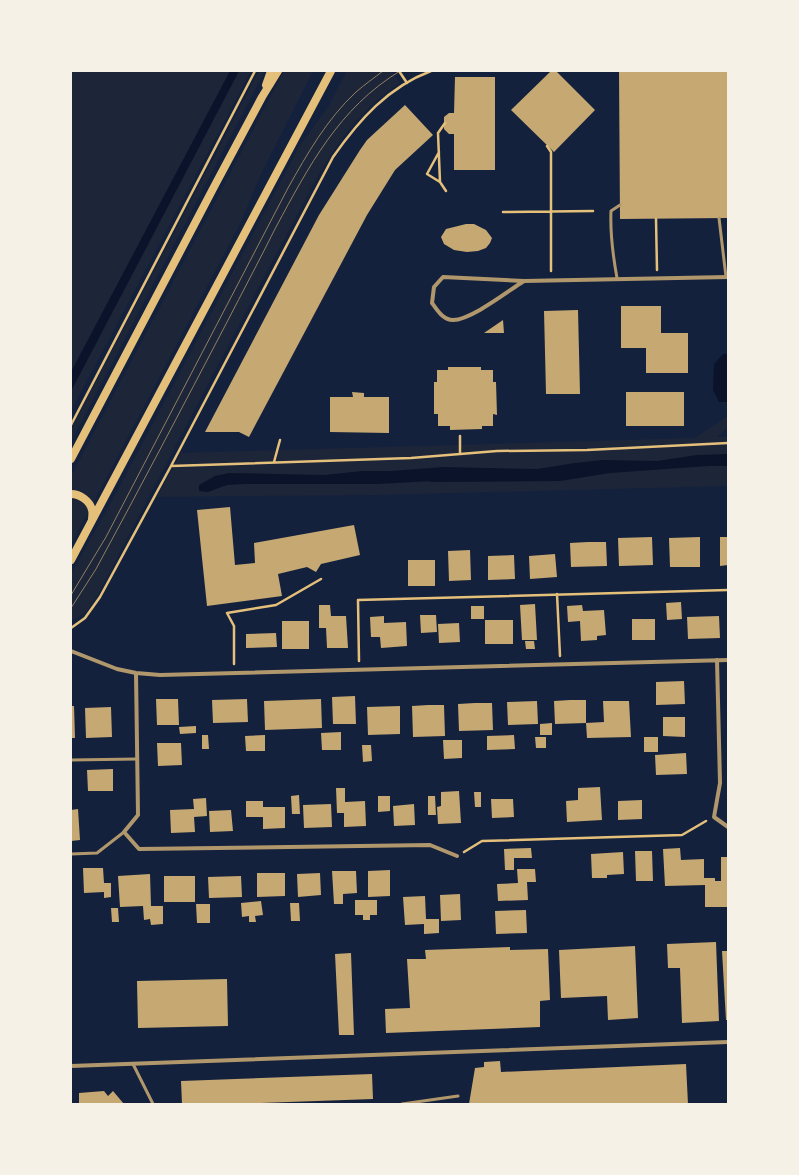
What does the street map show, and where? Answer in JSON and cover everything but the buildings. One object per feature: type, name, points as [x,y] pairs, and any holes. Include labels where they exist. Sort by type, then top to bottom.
[{"type":"main road","points":[[265,92],[268,76],[271,71]]},
{"type":"main road","points":[[71,459],[265,92],[278,71]]},
{"type":"main road","points":[[71,560],[331,71]]},
{"type":"main road","points":[[71,494],[84,498],[92,509],[92,521]]},
{"type":"street","points":[[524,281],[488,304],[464,317],[452,320],[440,314],[432,303],[434,288],[443,278],[524,281],[727,277]]},
{"type":"street","points":[[71,651],[117,669],[136,673],[160,675],[728,660]]},
{"type":"street","points":[[717,660],[720,783],[714,817],[728,827]]},
{"type":"street","points":[[136,673],[138,815],[124,832],[139,849],[430,845],[457,856]]},
{"type":"street","points":[[71,1066],[728,1042]]},
{"type":"lane","points":[[617,278],[610,225],[611,211],[620,205]]},
{"type":"lane","points":[[718,218],[727,277]]},
{"type":"lane","points":[[71,760],[137,759]]},
{"type":"lane","points":[[71,854],[97,853],[124,832]]},
{"type":"lane","points":[[133,1064],[153,1104]]},
{"type":"lane","points":[[402,1104],[458,1096]]},
{"type":"path","points":[[71,425],[255,71]]},
{"type":"path","points":[[399,71],[407,83]]},
{"type":"path","points":[[71,628],[85,618],[100,597],[171,466],[333,157],[354,129],[379,102],[392,91],[431,71]]},
{"type":"path","points":[[440,182],[440,152],[438,134],[444,123]]},
{"type":"path","points":[[547,146],[551,152],[551,280]]},
{"type":"path","points":[[440,152],[427,174],[440,182],[446,191]]},
{"type":"path","points":[[503,212],[593,211]]},
{"type":"path","points":[[656,219],[658,278]]},
{"type":"path","points":[[460,436],[460,454]]},
{"type":"path","points":[[274,462],[280,440]]},
{"type":"path","points":[[171,466],[411,458],[497,451],[587,450],[728,443]]},
{"type":"path","points":[[234,673],[234,626],[227,612],[276,605],[321,580]]},
{"type":"path","points":[[359,669],[358,600],[728,590]]},
{"type":"path","points":[[557,594],[560,664]]},
{"type":"path","points":[[457,856],[482,841],[682,835],[714,817]]},
{"type":"shaded area","points":[[71,71],[230,71],[71,372]]},
{"type":"shaded area","points":[[230,71],[239,71],[71,391],[71,372]]},
{"type":"shaded area","points":[[239,71],[251,71],[71,411],[71,391]]},
{"type":"shaded area","points":[[259,71],[265,71],[71,442],[71,429]]},
{"type":"shaded area","points":[[284,71],[313,71],[261,174],[241,222],[71,545],[71,476]]},
{"type":"shaded area","points":[[347,71],[391,71],[400,83],[381,97],[365,112],[338,144],[326,162],[97,596],[86,612],[71,622],[71,574],[114,497],[300,145],[328,107]]},
{"type":"shaded area","points":[[723,354],[728,354],[728,402],[719,402],[713,390],[714,364]]},
{"type":"shaded area","points":[[728,416],[728,428],[716,437],[728,437],[728,486],[376,495],[157,497],[181,453],[695,438]]},
{"type":"shaded area","points":[[728,454],[728,466],[610,473],[560,481],[428,482],[432,481],[378,484],[244,484],[227,485],[208,492],[199,491],[199,485],[215,476],[229,473],[324,475],[362,471],[391,471],[444,467],[537,469],[603,460],[657,461],[697,455]]},
{"type":"tram line","points":[[71,595],[106,537],[303,162],[318,137],[346,102],[359,89],[383,71]]},
{"type":"tram line","points":[[71,608],[96,569],[301,182],[328,140],[343,121],[360,102],[400,71]]}]
